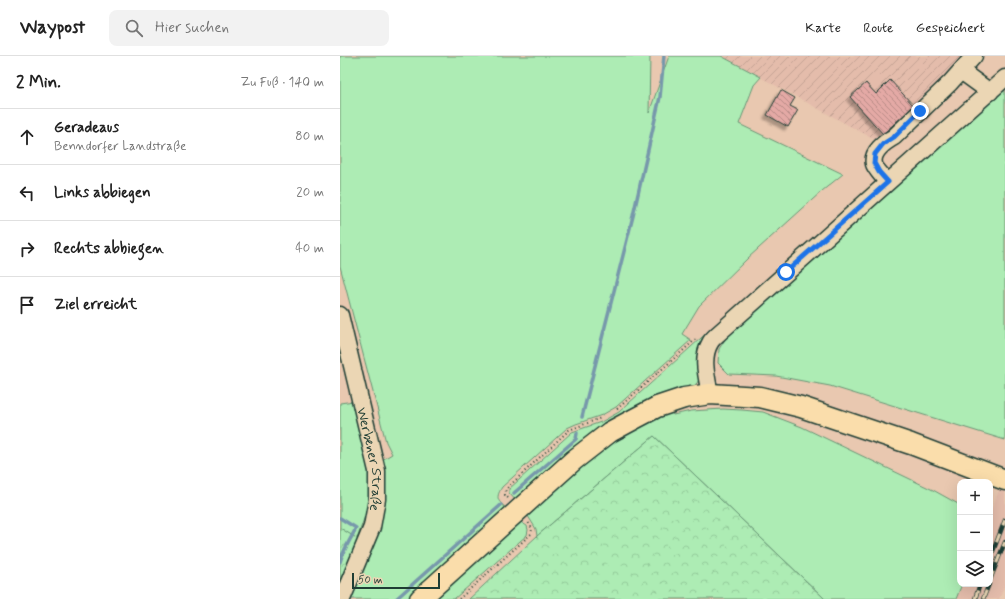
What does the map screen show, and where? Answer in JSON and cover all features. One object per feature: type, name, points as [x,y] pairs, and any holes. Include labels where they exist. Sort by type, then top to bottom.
[{"type":"main road","points":[[420,599],[574,460],[610,432],[657,407],[684,398],[710,394],[760,397],[801,407],[911,444],[1005,480]]},
{"type":"street","points":[[888,182],[879,172],[874,163],[875,154],[883,144],[894,137],[950,83],[974,56]]},
{"type":"street","points":[[961,71],[990,92]]},
{"type":"street","points":[[710,394],[706,374],[705,356],[710,343],[719,333],[1005,78]]},
{"type":"street","name":"Werbener Straße","points":[[340,315],[377,471],[377,499],[372,527],[342,599]]},
{"type":"path","points":[[616,410],[697,337]]},
{"type":"path","points":[[459,599],[531,534],[532,529],[520,510],[505,495],[506,489],[570,430],[606,416]]},
{"type":"shaded area","points":[[721,56],[974,56],[883,144]]},
{"type":"shaded area","points":[[1005,475],[1005,584],[999,599],[956,599],[961,587],[993,587],[993,505]]},
{"type":"green space","points":[[340,56],[650,56],[649,113],[669,56],[721,56],[761,77],[754,85],[739,124],[843,174],[748,258],[699,306],[682,334],[691,340],[616,407],[602,415],[567,428],[502,487],[498,498],[509,511],[410,599],[350,599],[384,497],[385,485],[382,460],[392,454],[386,442],[340,266]]},
{"type":"green space","points":[[1005,88],[1005,440],[830,386],[776,376],[729,374],[718,363],[719,349],[731,330]]},
{"type":"green space","points":[[711,329],[705,339],[699,380],[694,387],[518,503],[509,493],[509,489],[572,432],[601,422],[619,412]]},
{"type":"green space","points":[[354,401],[367,454],[370,481],[368,507],[357,539],[340,528],[340,403]]},
{"type":"green space","points":[[723,409],[763,412],[802,427],[933,490],[957,503],[957,587],[961,587],[956,599],[825,599],[654,436],[537,536],[536,529],[528,516],[528,512],[608,441],[671,411],[673,415],[691,411]]},
{"type":"green space","points":[[654,436],[825,599],[469,599],[537,536]]},
{"type":"green space","points":[[519,521],[527,526],[527,535],[454,599],[429,599]]},
{"type":"green space","points":[[340,528],[358,539],[340,581]]},
{"type":"building","points":[[890,80],[914,106],[883,134],[850,97],[866,83],[876,94]]},
{"type":"building","points":[[781,90],[795,98],[790,106],[798,110],[788,127],[767,115]]},
{"type":"waterway","points":[[582,417],[633,216],[660,97],[664,56]]},
{"type":"waterway","points":[[514,493],[576,439],[577,433]]},
{"type":"waterway","points":[[396,599],[501,505]]},
{"type":"waterway","points":[[340,518],[356,528],[340,562]]},
{"type":"railway","points":[[993,551],[1005,520]]},
{"type":"railway","points":[[993,572],[1005,542]]},
{"type":"railway","points":[[975,599],[979,587]]},
{"type":"railway","points":[[983,599],[988,587]]},
{"type":"route","points":[[786,272],[888,182],[879,172],[874,163],[875,154],[883,144],[894,137],[920,111]]}]
